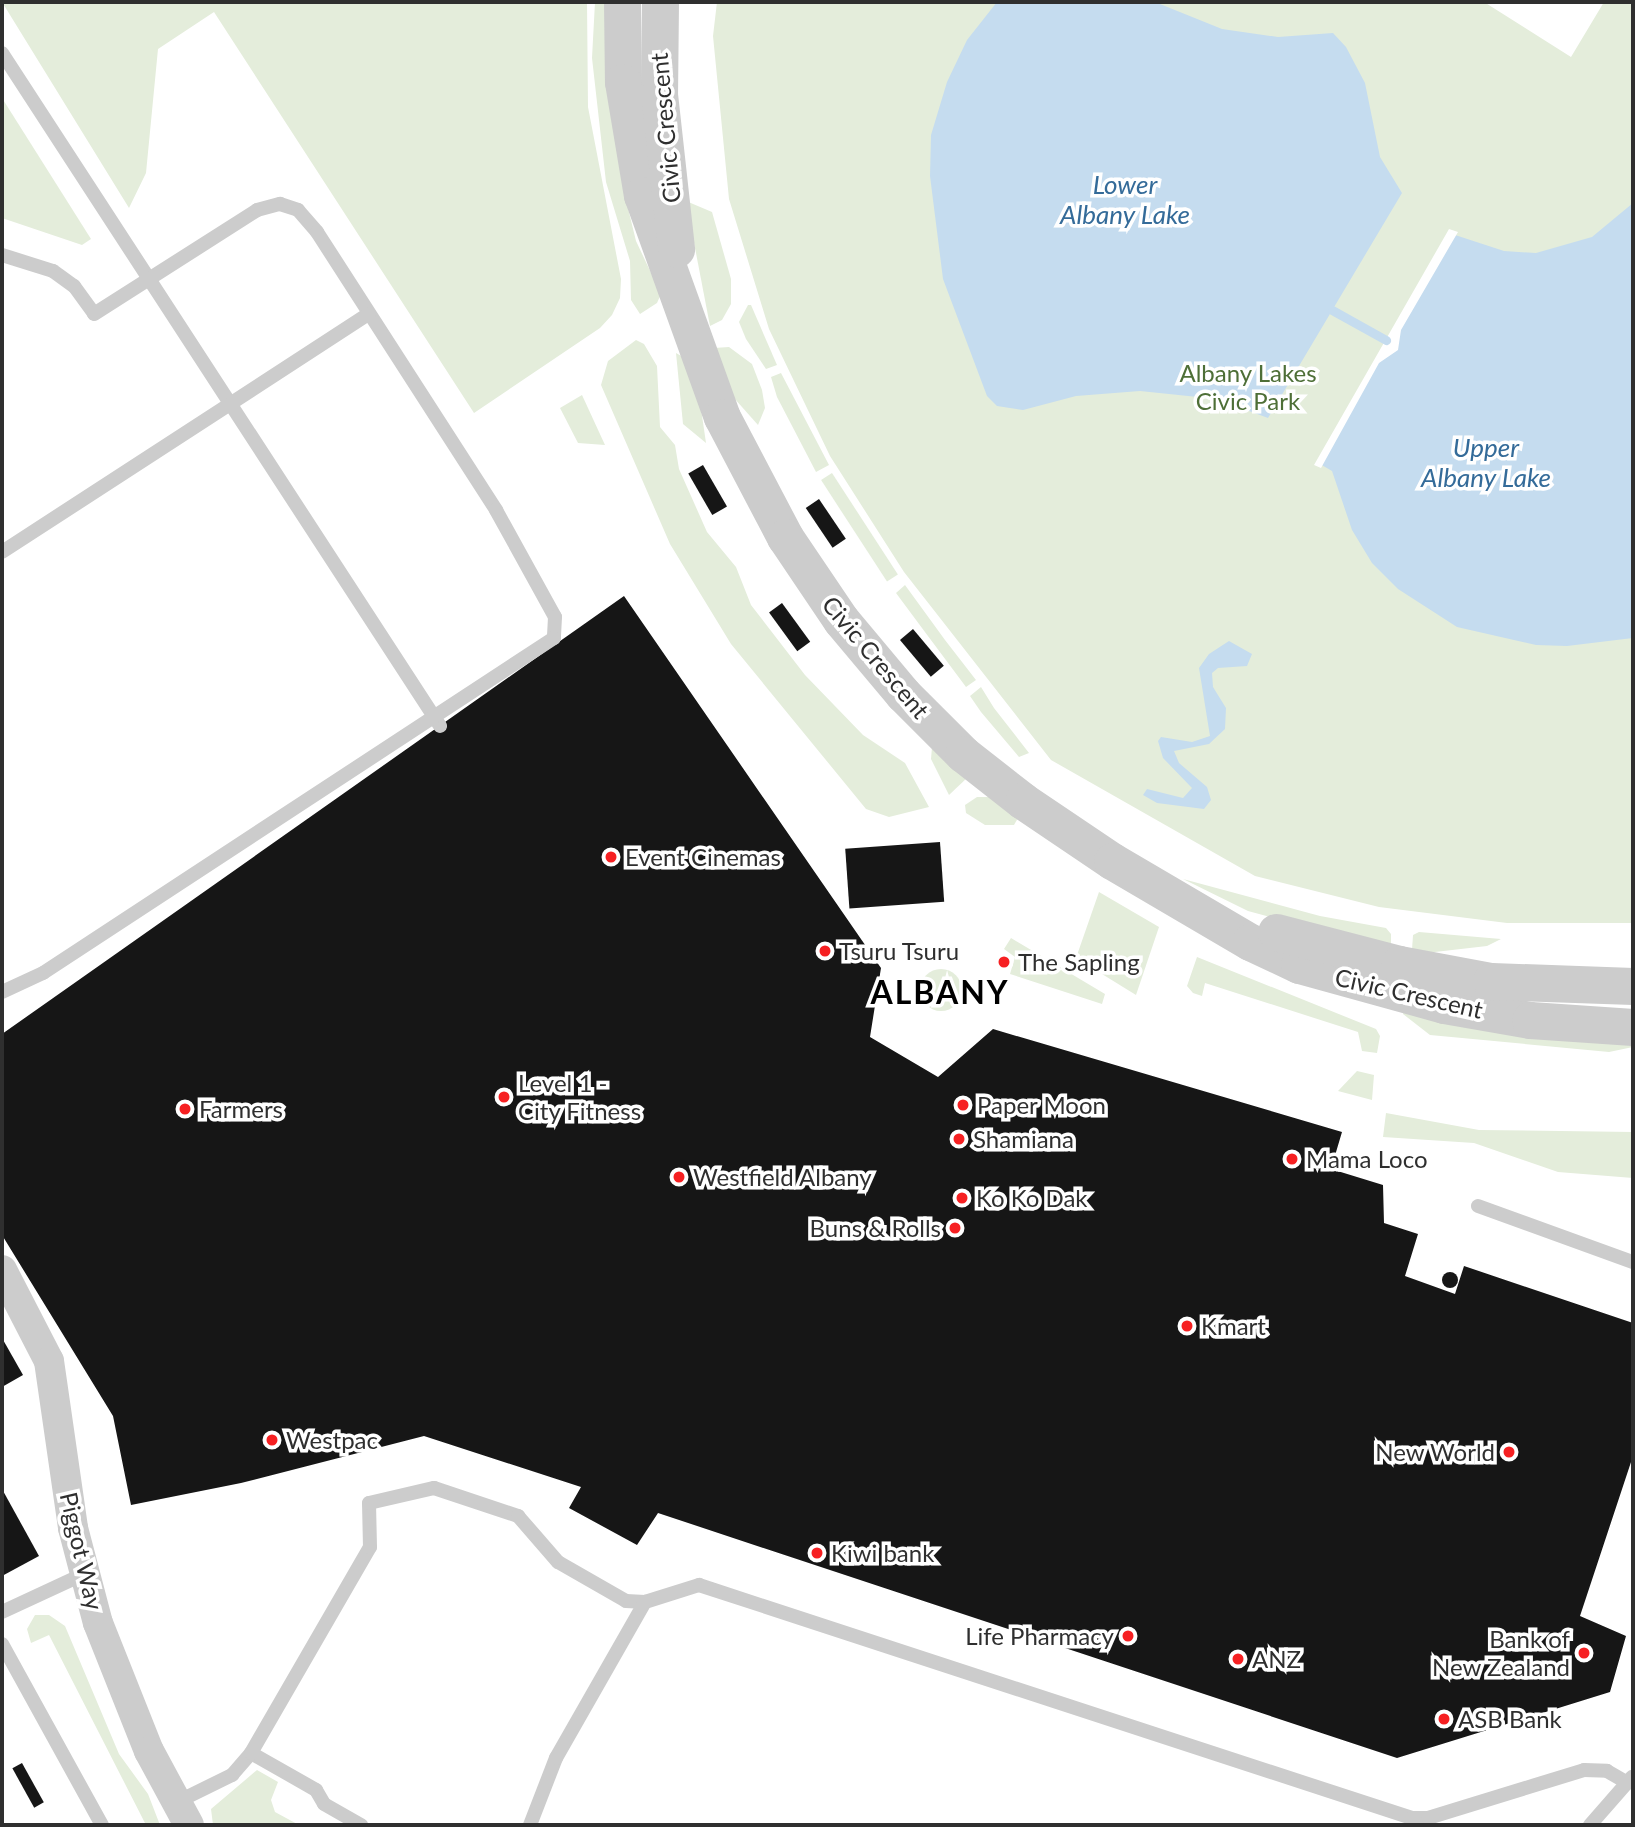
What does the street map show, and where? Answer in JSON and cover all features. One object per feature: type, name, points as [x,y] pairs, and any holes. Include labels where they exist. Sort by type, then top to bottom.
[{"type":"street","name":"Civic Crescent","points":[[622,2],[623,82],[633,161],[642,195],[682,296],[722,418],[758,488],[814,581],[872,658],[987,774],[1112,861],[1200,910],[1250,942],[1299,965],[1394,993],[1530,1020],[1633,1027]]},
{"type":"street","name":"Civic Crescent","points":[[660,2],[662,139],[682,296]]},
{"type":"street","name":"Civic Crescent","points":[[1200,910],[1305,941],[1441,972],[1533,984],[1633,986]]},
{"type":"street","name":"Piggot Way","points":[[2,1270],[49,1361],[84,1574],[149,1751],[182,1814]]},
{"type":"lane","points":[[2,53],[436,720]]},
{"type":"lane","points":[[2,255],[53,271],[74,286],[94,314],[257,211],[280,204],[304,215],[496,510],[555,617],[554,638],[436,720],[43,973],[2,992]]},
{"type":"lane","points":[[2,552],[369,314]]},
{"type":"lane","points":[[1478,1206],[1633,1262]]},
{"type":"lane","points":[[182,1814],[232,1775],[251,1753],[370,1547],[369,1503],[434,1488],[518,1516],[558,1562],[586,1582],[626,1601],[645,1602],[699,1585],[1412,1818],[1428,1818],[1584,1770],[1607,1771],[1631,1780],[1590,1825]]},
{"type":"lane","points":[[2,1612],[84,1574]]},
{"type":"lane","points":[[530,1825],[556,1758],[645,1602]]},
{"type":"lane","points":[[2,1644],[102,1825]]},
{"type":"lane","points":[[251,1753],[316,1790],[324,1804],[361,1825]]},
{"type":"green space","points":[[2,2],[587,2],[588,107],[621,279],[620,298],[612,315],[600,328],[474,413],[214,12],[158,49],[146,173],[129,208]]},
{"type":"green space","points":[[595,2],[606,2],[609,102],[624,192],[636,241],[661,294],[657,303],[640,314],[631,300],[630,261],[606,182],[592,58]]},
{"type":"green space","name":"Albany Lakes Civic Park","points":[[717,2],[1484,2],[1571,57],[1604,2],[1633,2],[1633,923],[1507,923],[1379,907],[1255,876],[1051,760],[904,572],[830,456],[769,329],[729,199],[713,36]]},
{"type":"green space","points":[[2,98],[91,239],[82,245],[2,218]]},
{"type":"green space","points":[[686,201],[712,212],[731,279],[731,304],[722,320],[710,326]]},
{"type":"green space","points":[[748,305],[751,305],[777,365],[766,369],[746,339],[739,322]]},
{"type":"green space","points":[[636,340],[644,344],[657,366],[660,427],[675,445],[679,469],[707,532],[736,567],[751,605],[805,675],[863,735],[905,763],[929,807],[889,817],[866,809],[731,644],[670,544],[601,385],[608,361]]},
{"type":"green space","points":[[729,347],[752,364],[762,390],[765,408],[758,425],[734,398],[714,348]]},
{"type":"green space","points":[[676,353],[683,357],[700,402],[706,443],[683,424]]},
{"type":"green space","points":[[781,373],[829,465],[816,472],[777,397],[771,377]]},
{"type":"green space","points":[[582,395],[605,445],[578,443],[560,408]]},
{"type":"green space","points":[[832,473],[898,574],[887,582],[821,480]]},
{"type":"green space","points":[[905,585],[976,680],[966,687],[896,593]]},
{"type":"green space","points":[[981,687],[1029,753],[1019,757],[981,712],[970,696]]},
{"type":"green space","points":[[932,747],[968,777],[949,795],[931,759]]},
{"type":"green space","points":[[977,797],[990,797],[1018,818],[1014,825],[985,825],[966,813],[965,805]]},
{"type":"green space","points":[[1183,879],[1320,916],[1386,928],[1391,934],[1391,949],[1248,911]]},
{"type":"green space","points":[[1099,892],[1159,927],[1136,995],[1076,958]]},
{"type":"green space","points":[[1419,932],[1501,939],[1487,946],[1426,953],[1412,950],[1413,935]]},
{"type":"green space","points":[[1011,938],[1105,994],[1102,1004],[1010,974],[1015,957],[1004,949]]},
{"type":"green space","points":[[1197,957],[1376,1029],[1380,1036],[1377,1053],[1362,1051],[1358,1032],[1205,983],[1202,996],[1193,993],[1187,986]]},
{"type":"green space","points":[[941,969],[956,975],[962,990],[956,1005],[941,1011],[926,1005],[920,990],[926,975]]},
{"type":"green space","points":[[1405,1005],[1633,1039],[1633,1047],[1609,1052],[1430,1035],[1403,1014]]},
{"type":"green space","points":[[1357,1071],[1374,1075],[1372,1100],[1338,1091]]},
{"type":"green space","points":[[1386,1113],[1479,1130],[1633,1132],[1633,1178],[1558,1172],[1474,1143],[1383,1137]]},
{"type":"green space","points":[[35,1615],[49,1615],[65,1626],[119,1754],[148,1794],[160,1825],[146,1825],[49,1635],[31,1643],[27,1629]]},
{"type":"green space","points":[[257,1770],[278,1782],[271,1800],[275,1812],[299,1825],[213,1825],[211,1809]]},
{"type":"water","name":"Lower Albany Lake","points":[[997,2],[1155,2],[1222,29],[1278,37],[1333,33],[1346,47],[1365,83],[1380,157],[1402,193],[1268,418],[1217,399],[1140,391],[1076,396],[1023,410],[997,406],[987,396],[943,279],[930,176],[931,135],[947,82],[967,40]]},
{"type":"water","name":"Upper Albany Lake","points":[[1633,203],[1633,638],[1567,646],[1536,645],[1457,627],[1398,589],[1372,563],[1352,530],[1332,471],[1320,464],[1449,233],[1504,251],[1536,253],[1592,237]]},
{"type":"water","points":[[1229,641],[1252,654],[1247,666],[1218,668],[1212,673],[1213,687],[1226,708],[1225,729],[1209,744],[1174,751],[1179,763],[1207,787],[1211,800],[1204,809],[1157,803],[1143,795],[1147,789],[1183,798],[1192,788],[1163,758],[1158,741],[1161,737],[1192,742],[1210,736],[1199,668],[1209,654]]},
{"type":"pier","points":[[1449,229],[1458,232],[1401,330],[1398,350],[1379,363],[1321,468],[1314,465]]},
{"type":"building","points":[[703,465],[727,507],[712,515],[688,473]]},
{"type":"building","points":[[819,499],[846,539],[833,548],[806,508]]},
{"type":"building","name":"Westfield Albany","points":[[624,596],[881,968],[870,1037],[938,1077],[993,1029],[1342,1132],[1331,1169],[1383,1185],[1384,1223],[1418,1234],[1405,1276],[1455,1294],[1464,1266],[1633,1323],[1633,1456],[1580,1616],[1626,1636],[1610,1692],[1397,1758],[658,1513],[637,1545],[569,1508],[581,1487],[424,1436],[241,1483],[131,1505],[113,1416],[2,1235],[2,1034]]},
{"type":"building","points":[[782,603],[810,642],[797,651],[769,612]]},
{"type":"building","points":[[913,629],[944,666],[931,677],[900,640]]},
{"type":"building","points":[[940,842],[944,902],[849,908],[845,849]]},
{"type":"building","points":[[1450,1272],[1458,1280],[1450,1288],[1442,1280]]},
{"type":"building","points":[[2,1338],[23,1375],[2,1387]]},
{"type":"building","points":[[2,1489],[39,1556],[2,1576]]},
{"type":"building","points":[[22,1763],[44,1802],[34,1808],[12,1768]]},
{"type":"waterway","points":[[1332,310],[1386,340]]},
{"type":"place","name":"Event Cinemas","points":[[611,857]]},
{"type":"place","name":"Tsuru Tsuru","points":[[825,951]]},
{"type":"place","name":"The Sapling","points":[[1004,962]]},
{"type":"place","name":"Level 1 - City Fitness","points":[[504,1097]]},
{"type":"place","name":"Paper Moon","points":[[963,1105]]},
{"type":"place","name":"Farmers","points":[[185,1109]]},
{"type":"place","name":"Shamiana","points":[[959,1139]]},
{"type":"place","name":"Mama Loco","points":[[1292,1159]]},
{"type":"place","name":"Westfield Albany","points":[[679,1177]]},
{"type":"place","name":"Ko Ko Dak","points":[[962,1198]]},
{"type":"place","name":"Buns & Rolls","points":[[955,1228]]},
{"type":"place","name":"Kmart","points":[[1187,1326]]},
{"type":"place","name":"Westpac","points":[[272,1440]]},
{"type":"place","name":"New World","points":[[1509,1452]]},
{"type":"place","name":"Kiwi bank","points":[[817,1553]]},
{"type":"place","name":"Life Pharmacy","points":[[1128,1636]]},
{"type":"place","name":"Bank of New Zealand","points":[[1584,1653]]},
{"type":"place","name":"ANZ","points":[[1238,1659]]},
{"type":"place","name":"ASB Bank","points":[[1444,1719]]},
{"type":"district","name":"ALBANY","points":[[940,992]]}]
